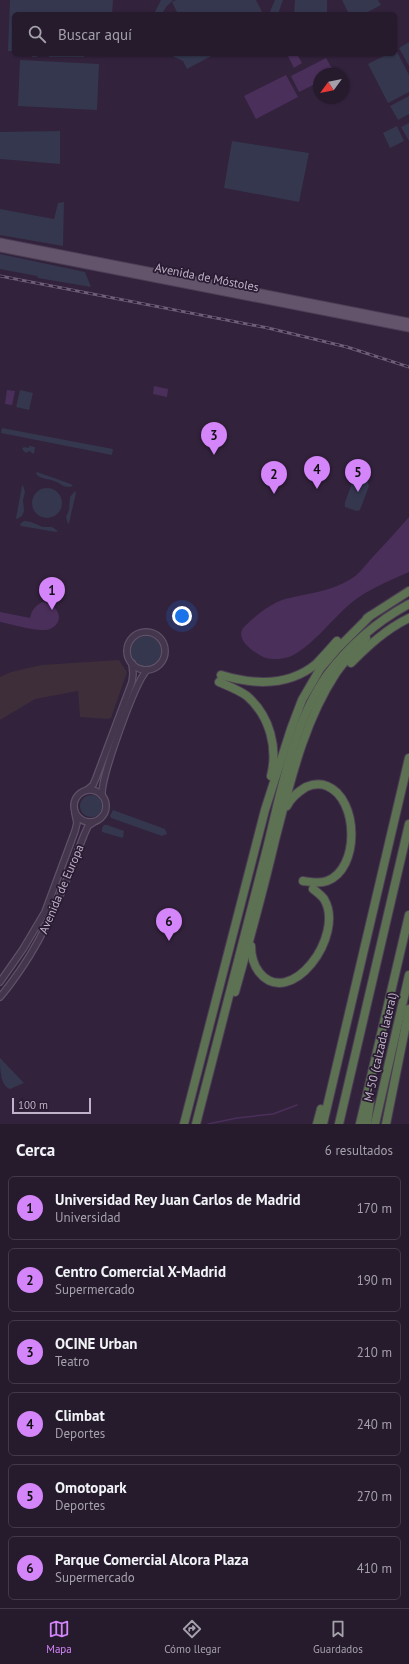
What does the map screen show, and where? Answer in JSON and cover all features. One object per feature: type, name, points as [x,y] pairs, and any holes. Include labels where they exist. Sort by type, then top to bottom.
[{"type":"highway","points":[[266,810],[273,761],[273,745],[269,728],[259,710],[247,696],[220,679],[259,683],[278,682],[298,675],[315,664],[352,626],[409,591]]},
{"type":"highway","points":[[196,1124],[274,820],[299,732],[314,698],[332,670],[364,633],[394,612],[409,604]]},
{"type":"highway","points":[[200,1108],[252,931],[282,815],[307,730],[324,694],[337,672],[366,638],[394,612]]},
{"type":"highway","points":[[184,1124],[266,810],[291,729],[302,700],[320,669],[354,631],[370,616]]},
{"type":"highway","points":[[324,694],[370,644],[400,622],[409,618]]},
{"type":"highway","points":[[323,1124],[409,758]]},
{"type":"highway","points":[[282,815],[289,801],[298,792],[310,785],[321,784],[334,789],[343,800],[350,816],[352,833],[349,853],[342,869],[326,881],[303,881]]},
{"type":"highway","points":[[339,1124],[409,824]]},
{"type":"highway","points":[[252,931],[251,954],[254,966],[262,975],[270,980],[280,982],[291,981],[302,974],[313,962],[322,948],[329,921],[328,909],[324,899],[313,889]]},
{"type":"highway","points":[[360,1124],[409,915]]},
{"type":"highway","name":"M-50 (calzada lateral)","points":[[375,1124],[409,975]]},
{"type":"highway","points":[[317,1124],[345,1016],[355,989]]},
{"type":"highway","points":[[387,1123],[409,1009]]},
{"type":"highway","points":[[387,1123],[409,1026]]},
{"type":"highway","points":[[366,1124],[374,1081],[377,1052]]},
{"type":"highway","points":[[180,1124],[200,1062]]},
{"type":"main road","name":"Avenida de Móstoles","points":[[0,242],[409,322]]},
{"type":"main road","name":"Avenida de Móstoles","points":[[0,248],[409,328]]},
{"type":"street","points":[[87,790],[93,790],[102,795],[105,800],[106,809],[102,817],[94,822],[83,820],[75,812],[75,800],[82,792],[87,790],[93,784],[96,778],[132,682],[132,663],[128,653],[131,640],[142,632],[153,633],[158,636],[164,645],[165,656],[159,665],[147,670],[138,684],[103,781],[102,795]]},
{"type":"street","points":[[132,663],[139,668],[147,670]]},
{"type":"street","name":"Avenida de Europa","points":[[0,982],[23,949],[44,912],[75,831],[77,823],[75,812]]},
{"type":"street","name":"Avenida de Europa","points":[[0,996],[15,977],[39,941],[58,902],[88,826],[94,822]]},
{"type":"shaded area","points":[[10,0],[113,0],[112,12],[12,12],[12,51],[8,51]]},
{"type":"shaded area","points":[[161,0],[173,0],[163,12],[155,12]]},
{"type":"shaded area","points":[[176,0],[256,0],[262,12],[177,12],[172,2]]},
{"type":"shaded area","points":[[275,0],[283,0],[279,12],[270,12]]},
{"type":"shaded area","points":[[295,0],[327,0],[327,12],[294,12]]},
{"type":"shaded area","points":[[342,0],[378,0],[381,5],[368,12],[348,12]]},
{"type":"shaded area","points":[[409,42],[409,66],[399,48]]},
{"type":"shaded area","points":[[397,52],[409,75],[409,92],[388,103],[368,64],[384,56],[397,56]]},
{"type":"shaded area","points":[[49,56],[84,56],[84,57]]},
{"type":"shaded area","points":[[172,56],[211,56],[187,69],[183,61]]},
{"type":"shaded area","points":[[288,56],[298,56],[302,63],[294,68]]},
{"type":"shaded area","points":[[326,58],[332,68],[313,68],[313,85],[299,92],[291,76]]},
{"type":"shaded area","points":[[20,60],[99,64],[97,110],[18,106]]},
{"type":"shaded area","points":[[286,75],[298,97],[256,119],[244,96]]},
{"type":"shaded area","points":[[409,96],[409,114],[398,120],[390,106]]},
{"type":"shaded area","points":[[409,123],[409,141],[401,127]]},
{"type":"shaded area","points":[[397,126],[404,141],[390,148],[383,133]]},
{"type":"shaded area","points":[[60,131],[60,164],[0,159],[0,132]]},
{"type":"shaded area","points":[[232,141],[309,153],[299,202],[224,188]]},
{"type":"shaded area","points":[[64,202],[63,246],[0,235],[0,209],[54,219],[58,203]]},
{"type":"shaded area","points":[[0,254],[85,272],[91,287],[38,278],[37,276],[0,269]]},
{"type":"shaded area","points":[[154,386],[168,389],[167,397],[153,394]]},
{"type":"shaded area","points":[[7,390],[15,391],[12,405],[5,404]]},
{"type":"shaded area","points":[[20,390],[33,393],[29,410],[16,407]]},
{"type":"shaded area","points":[[2,428],[113,449],[112,455],[1,433]]},
{"type":"shaded area","points":[[29,446],[35,447],[34,454],[29,451],[26,453],[22,449],[24,447],[29,448]]},
{"type":"shaded area","points":[[37,472],[73,486],[65,486],[42,478],[36,474]]},
{"type":"shaded area","points":[[356,473],[365,475],[365,479],[367,480],[369,486],[360,510],[357,511],[345,507],[345,502]]},
{"type":"shaded area","points":[[23,485],[25,492],[23,500],[24,511],[22,516],[17,519],[16,518]]},
{"type":"shaded area","points":[[47,488],[57,493],[62,503],[57,513],[47,518],[37,513],[32,503],[37,493]]},
{"type":"shaded area","points":[[75,491],[76,493],[68,524],[66,517],[69,510],[70,497]]},
{"type":"shaded area","points":[[409,517],[409,572],[358,598],[344,609],[305,647],[289,657],[278,659],[266,658],[256,653],[246,645],[241,636],[242,631],[245,626],[259,614],[285,599],[335,587],[351,579]]},
{"type":"shaded area","points":[[24,521],[43,527],[52,527],[58,531],[56,532],[21,526],[20,524]]},
{"type":"shaded area","points":[[42,602],[53,606],[58,614],[58,622],[50,629],[40,630],[0,622],[0,612],[30,618],[37,605]]},
{"type":"shaded area","points":[[146,636],[157,640],[161,651],[157,662],[146,666],[135,662],[131,651],[135,640]]},
{"type":"shaded area","points":[[119,660],[127,672],[111,718],[80,717],[78,691],[35,699],[0,720],[0,677],[11,672],[41,665]]},
{"type":"shaded area","points":[[87,795],[95,795],[102,802],[102,810],[95,817],[87,817],[80,810],[80,802]]},
{"type":"shaded area","points":[[113,810],[165,829],[167,834],[162,836],[111,818],[110,816]]},
{"type":"shaded area","points":[[104,825],[124,831],[123,838],[102,832]]},
{"type":"shaded area","points":[[0,1058],[24,1083],[10,1089],[4,1084],[1,1076]]},
{"type":"waterway","points":[[208,1124],[237,1118],[273,1114],[297,1105]]},
{"type":"railway","points":[[0,276],[268,328],[347,347],[409,367]]},
{"type":"place","name":"OCINE Urban","points":[[214,455]]},
{"type":"place","name":"Climbat","points":[[317,489]]},
{"type":"place","name":"Omotopark","points":[[358,492]]},
{"type":"place","name":"Centro Comercial X-Madrid","points":[[274,494]]},
{"type":"place","name":"Universidad Rey Juan Carlos de Madrid","points":[[52,610]]},
{"type":"place","name":"Parque Comercial Alcora Plaza","points":[[169,941]]}]
